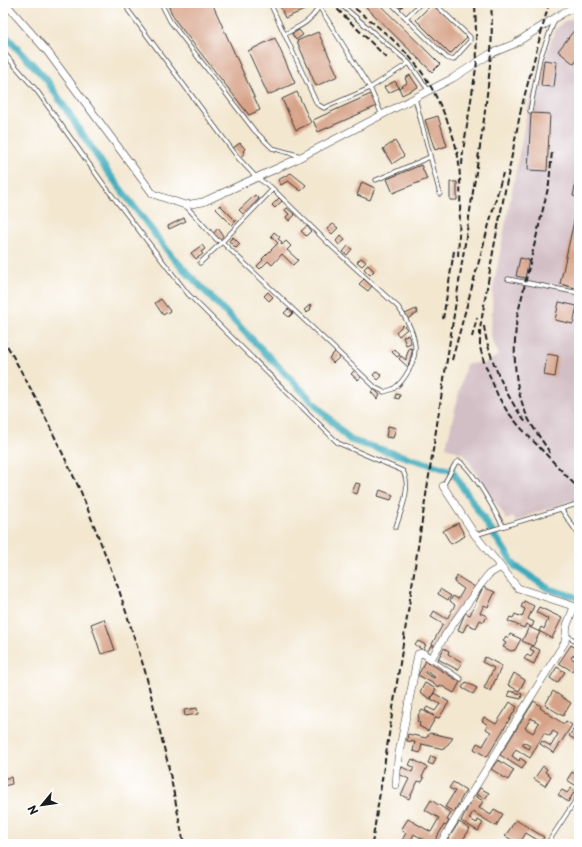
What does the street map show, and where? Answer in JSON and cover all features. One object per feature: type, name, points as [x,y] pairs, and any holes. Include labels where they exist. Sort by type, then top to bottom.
[{"type":"street","points":[[5,3],[47,51],[153,194],[185,205],[204,202],[302,157],[453,78],[490,54],[514,44],[556,17],[579,5]]},
{"type":"street","points":[[440,844],[565,642],[567,625],[576,608],[518,588],[476,535],[443,485]]},
{"type":"street","points":[[396,785],[398,758],[418,654],[423,653],[432,659],[446,634],[481,584],[489,574],[501,567]]},
{"type":"lane","points":[[161,3],[170,22],[254,130],[272,148],[302,157]]},
{"type":"lane","points":[[270,3],[317,104],[324,108],[370,88],[409,63]]},
{"type":"lane","points":[[339,3],[409,63],[429,91]]},
{"type":"lane","points":[[391,3],[446,58],[453,60],[470,42],[470,37],[434,3]]},
{"type":"lane","points":[[406,18],[420,3]]},
{"type":"lane","points":[[285,34],[309,21],[315,14],[318,4]]},
{"type":"lane","points":[[318,4],[370,88],[382,115]]},
{"type":"lane","points":[[128,10],[239,159],[257,178],[273,189],[330,245],[398,307],[407,319],[412,332],[415,347],[413,360],[409,371],[393,389],[384,392],[376,388],[222,242],[218,240],[185,205]]},
{"type":"lane","points":[[530,111],[540,58],[556,17]]},
{"type":"lane","points":[[3,52],[37,92],[104,185],[188,294],[338,443],[403,471],[405,476],[406,494],[396,527]]},
{"type":"lane","points":[[415,98],[423,123],[440,194]]},
{"type":"lane","points":[[376,180],[430,157]]},
{"type":"lane","points":[[200,263],[273,189]]},
{"type":"lane","points":[[508,280],[579,293]]},
{"type":"lane","points":[[443,485],[455,464],[459,461],[463,463],[492,505],[503,526]]},
{"type":"lane","points":[[476,535],[577,504]]},
{"type":"lane","points":[[561,509],[579,535]]},
{"type":"lane","points":[[566,635],[579,643]]},
{"type":"lane","points":[[432,659],[462,679]]},
{"type":"lane","points":[[547,844],[579,795]]},
{"type":"shaded area","points":[[579,15],[579,498],[535,513],[516,522],[513,517],[507,520],[464,454],[446,447],[466,364],[483,364],[499,355],[492,340],[491,333],[493,289],[530,97],[535,86],[541,85],[544,60],[555,31],[563,22]]},
{"type":"building","points":[[167,3],[212,3],[260,110],[249,115],[175,20]]},
{"type":"building","points":[[279,3],[305,3],[307,9],[285,18]]},
{"type":"building","points":[[362,3],[378,3],[440,64],[432,72]]},
{"type":"building","points":[[396,3],[406,3],[401,8]]},
{"type":"building","points":[[432,4],[467,37],[450,54],[416,20]]},
{"type":"building","points":[[579,24],[579,57],[574,64],[558,51]]},
{"type":"building","points":[[299,30],[303,35],[296,40],[292,34]]},
{"type":"building","points":[[318,32],[338,76],[316,86],[297,41]]},
{"type":"building","points":[[275,38],[295,83],[268,95],[248,51]]},
{"type":"building","points":[[544,60],[557,62],[554,87],[541,86]]},
{"type":"building","points":[[410,75],[418,87],[402,95],[399,88],[407,83],[405,78]]},
{"type":"building","points":[[395,81],[399,88],[388,93],[384,87]]},
{"type":"building","points":[[297,92],[311,123],[296,130],[282,99]]},
{"type":"building","points":[[371,94],[377,106],[318,132],[313,120]]},
{"type":"building","points":[[531,113],[550,114],[547,171],[528,170]]},
{"type":"building","points":[[438,116],[447,146],[435,150],[425,120]]},
{"type":"building","points":[[577,135],[579,136],[579,150],[575,149]]},
{"type":"building","points":[[395,141],[404,156],[392,164],[383,149]]},
{"type":"building","points":[[240,143],[245,149],[243,151],[245,153],[240,157],[233,148]]},
{"type":"building","points":[[578,150],[579,163],[576,163]]},
{"type":"building","points":[[421,165],[427,179],[393,193],[387,179]]},
{"type":"building","points":[[579,171],[579,197],[573,196]]},
{"type":"building","points":[[291,173],[306,185],[301,191],[288,181],[281,185],[278,180]]},
{"type":"building","points":[[362,182],[375,188],[370,200],[357,195]]},
{"type":"building","points":[[450,182],[457,182],[457,200],[450,200]]},
{"type":"building","points":[[255,195],[259,199],[243,214],[239,210]]},
{"type":"building","points":[[279,198],[282,201],[275,208],[272,205]]},
{"type":"building","points":[[220,205],[236,221],[232,225],[216,209]]},
{"type":"building","points":[[287,208],[295,215],[289,221],[286,217],[289,214],[285,210]]},
{"type":"building","points":[[576,212],[579,212],[579,289],[560,284]]},
{"type":"building","points":[[184,218],[186,221],[169,229],[168,226]]},
{"type":"building","points":[[333,224],[338,228],[332,234],[327,229]]},
{"type":"building","points":[[307,226],[311,231],[306,236],[301,231]]},
{"type":"building","points":[[218,228],[223,236],[219,240],[213,234]]},
{"type":"building","points":[[274,232],[280,237],[278,239],[282,242],[282,245],[286,241],[291,246],[287,250],[298,260],[293,265],[282,254],[272,265],[268,261],[260,269],[257,266],[278,243],[271,236]]},
{"type":"building","points":[[341,235],[345,240],[339,245],[336,241]]},
{"type":"building","points":[[233,237],[240,244],[236,248],[229,241]]},
{"type":"building","points":[[202,245],[205,249],[201,252],[203,254],[196,259],[191,253]]},
{"type":"building","points":[[348,246],[352,249],[347,255],[343,252]]},
{"type":"building","points":[[361,258],[366,262],[362,266],[357,262]]},
{"type":"building","points":[[520,258],[529,260],[525,278],[516,276]]},
{"type":"building","points":[[368,265],[374,271],[370,275],[364,269]]},
{"type":"building","points":[[364,279],[372,286],[368,291],[359,284]]},
{"type":"building","points":[[268,292],[273,297],[269,301],[264,296]]},
{"type":"building","points":[[161,299],[170,311],[163,315],[155,303]]},
{"type":"building","points":[[559,302],[577,306],[573,324],[555,320]]},
{"type":"building","points":[[311,304],[311,309],[307,313],[304,310]]},
{"type":"building","points":[[288,309],[293,313],[289,317],[284,313]]},
{"type":"building","points":[[416,309],[418,313],[407,319],[405,314]]},
{"type":"building","points":[[403,325],[407,329],[399,336],[396,332]]},
{"type":"building","points":[[408,335],[411,343],[406,345],[403,337]]},
{"type":"building","points":[[409,348],[413,349],[408,367],[399,359],[401,356],[406,360]]},
{"type":"building","points":[[395,349],[400,355],[397,357],[392,352]]},
{"type":"building","points":[[336,351],[341,356],[333,363],[329,358]]},
{"type":"building","points":[[547,354],[558,356],[555,377],[544,375]]},
{"type":"building","points":[[356,369],[362,376],[358,380],[351,374]]},
{"type":"building","points":[[377,371],[382,376],[378,380],[373,375]]},
{"type":"building","points":[[374,389],[380,395],[377,399],[371,392]]},
{"type":"building","points":[[396,394],[400,395],[399,399],[395,398]]},
{"type":"building","points":[[388,426],[396,428],[393,438],[386,437]]},
{"type":"building","points":[[356,483],[360,484],[357,494],[352,492]]},
{"type":"building","points":[[380,490],[393,495],[391,500],[378,496]]},
{"type":"building","points":[[458,523],[465,536],[451,544],[443,531]]},
{"type":"building","points":[[457,576],[475,587],[437,647],[432,644],[443,624],[431,617],[434,611],[447,619],[455,605],[450,601],[453,596],[458,599],[464,589],[454,582]]},
{"type":"building","points":[[483,587],[495,592],[488,607],[484,605],[480,613],[487,616],[484,622],[480,620],[476,628],[467,624],[463,632],[458,630],[465,613],[470,615]]},
{"type":"building","points":[[440,589],[451,596],[448,600],[438,594]]},
{"type":"building","points":[[524,601],[534,606],[528,619],[534,622],[532,627],[526,624],[524,628],[508,621],[510,617],[513,618],[515,614],[522,617],[525,609],[521,607]]},
{"type":"building","points":[[539,607],[562,618],[552,638],[539,631],[541,627],[544,629],[548,619],[536,612]]},
{"type":"building","points":[[104,619],[115,650],[101,654],[91,624]]},
{"type":"building","points":[[529,627],[540,632],[533,646],[522,641]]},
{"type":"building","points":[[510,634],[521,639],[515,650],[511,651],[503,647],[506,643],[503,641],[506,636],[508,638]]},
{"type":"building","points":[[418,641],[426,645],[423,650],[415,645]]},
{"type":"building","points":[[431,645],[435,647],[431,655],[427,653]]},
{"type":"building","points":[[571,645],[579,650],[579,659],[573,655],[571,658],[578,662],[572,671],[559,663]]},
{"type":"building","points":[[532,646],[540,650],[534,664],[524,659],[527,655],[531,657],[534,651],[530,649]]},
{"type":"building","points":[[444,648],[449,651],[448,654],[462,662],[458,670],[438,659]]},
{"type":"building","points":[[485,657],[502,666],[490,691],[484,688],[494,668],[482,662]]},
{"type":"building","points":[[426,661],[460,682],[454,693],[440,685],[439,687],[418,675]],"holes":[[[426,671],[435,677],[434,678],[425,673]]]},
{"type":"building","points":[[557,667],[565,672],[557,683],[550,678]]},
{"type":"building","points":[[514,673],[525,680],[519,691],[508,685]]},
{"type":"building","points":[[466,682],[477,688],[473,694],[462,688]]},
{"type":"building","points":[[425,683],[436,689],[430,699],[420,692]]},
{"type":"building","points":[[509,691],[522,694],[521,699],[508,696]]},
{"type":"building","points":[[553,691],[571,703],[563,716],[545,705]]},
{"type":"building","points":[[434,693],[449,702],[439,718],[436,717],[428,731],[419,726],[420,723],[417,721],[419,718],[418,715],[422,710],[434,716],[425,710],[427,707],[435,711],[440,704],[431,699]]},
{"type":"building","points":[[534,701],[541,706],[540,708],[564,724],[566,721],[572,725],[554,753],[540,744],[542,741],[551,746],[558,734],[553,731],[550,736],[544,733],[530,758],[516,749],[512,756],[519,761],[520,758],[526,762],[522,769],[500,755]],"holes":[[[531,718],[539,723],[533,733],[525,728]],[[524,742],[530,746],[529,749],[522,745]]]},
{"type":"building","points":[[510,702],[517,707],[487,757],[474,749],[477,743],[483,746],[491,732],[486,729],[488,725],[482,721],[484,717],[496,724]]},
{"type":"building","points":[[197,708],[198,714],[185,716],[184,710]]},
{"type":"building","points":[[579,721],[579,742],[569,736]]},
{"type":"building","points":[[430,733],[453,738],[444,749],[422,744],[420,753],[413,751],[415,742],[407,741],[408,734],[426,738]]},
{"type":"building","points":[[431,756],[436,758],[433,765],[428,763]]},
{"type":"building","points":[[412,759],[427,767],[422,777],[424,778],[422,782],[418,781],[409,799],[401,795],[409,779],[399,774],[402,767],[412,772],[414,767],[409,765]]},
{"type":"building","points":[[498,760],[514,770],[508,780],[491,769]]},
{"type":"building","points":[[543,766],[547,769],[545,772],[551,776],[545,786],[534,779]]},
{"type":"building","points":[[572,772],[579,777],[578,787],[567,780]]},
{"type":"building","points":[[11,777],[12,784],[3,786],[3,779]]},
{"type":"building","points":[[453,782],[466,790],[454,812],[445,807],[455,791],[449,788]]},
{"type":"building","points":[[480,788],[489,793],[485,799],[476,794]]},
{"type":"building","points":[[571,788],[575,791],[568,802],[558,795],[562,790],[567,793]]},
{"type":"building","points":[[474,795],[483,801],[479,808],[491,815],[494,809],[503,814],[496,826],[473,812],[469,819],[477,823],[478,820],[483,823],[478,831],[461,821]]},
{"type":"building","points":[[431,800],[451,813],[447,820],[449,821],[446,826],[444,825],[433,844],[422,844],[424,840],[414,834],[411,840],[417,844],[404,844],[401,842],[406,833],[401,830],[408,819],[431,832],[439,818],[425,810]]},
{"type":"building","points":[[516,820],[544,837],[541,842],[526,833],[519,844],[505,836]]},
{"type":"building","points":[[459,822],[470,829],[460,844],[445,844]]},
{"type":"waterway","points":[[3,33],[46,79],[107,171],[173,258],[350,440],[452,471],[515,566],[549,589],[579,598]]},
{"type":"railway","points":[[331,3],[388,59]]},
{"type":"railway","points":[[348,3],[407,54],[428,82],[445,115],[455,143],[459,164],[460,200],[458,259]]},
{"type":"railway","points":[[462,165],[477,62],[475,3]]},
{"type":"railway","points":[[372,844],[483,127],[489,81],[492,34],[491,3]]},
{"type":"railway","points":[[520,113],[549,3]]},
{"type":"railway","points":[[521,109],[493,252],[480,329],[480,347],[484,362],[498,396],[507,411],[520,427],[579,489]]},
{"type":"railway","points":[[550,453],[530,422],[519,394],[515,368],[515,343],[517,317],[549,184],[552,151]]},
{"type":"railway","points":[[452,360],[503,173]]},
{"type":"railway","points":[[443,319],[454,251]]},
{"type":"railway","points":[[472,337],[477,318]]},
{"type":"railway","points":[[484,326],[494,365],[506,391],[527,424]]},
{"type":"railway","points":[[3,338],[39,404],[81,492],[118,587],[145,671],[168,764],[184,844]]}]
